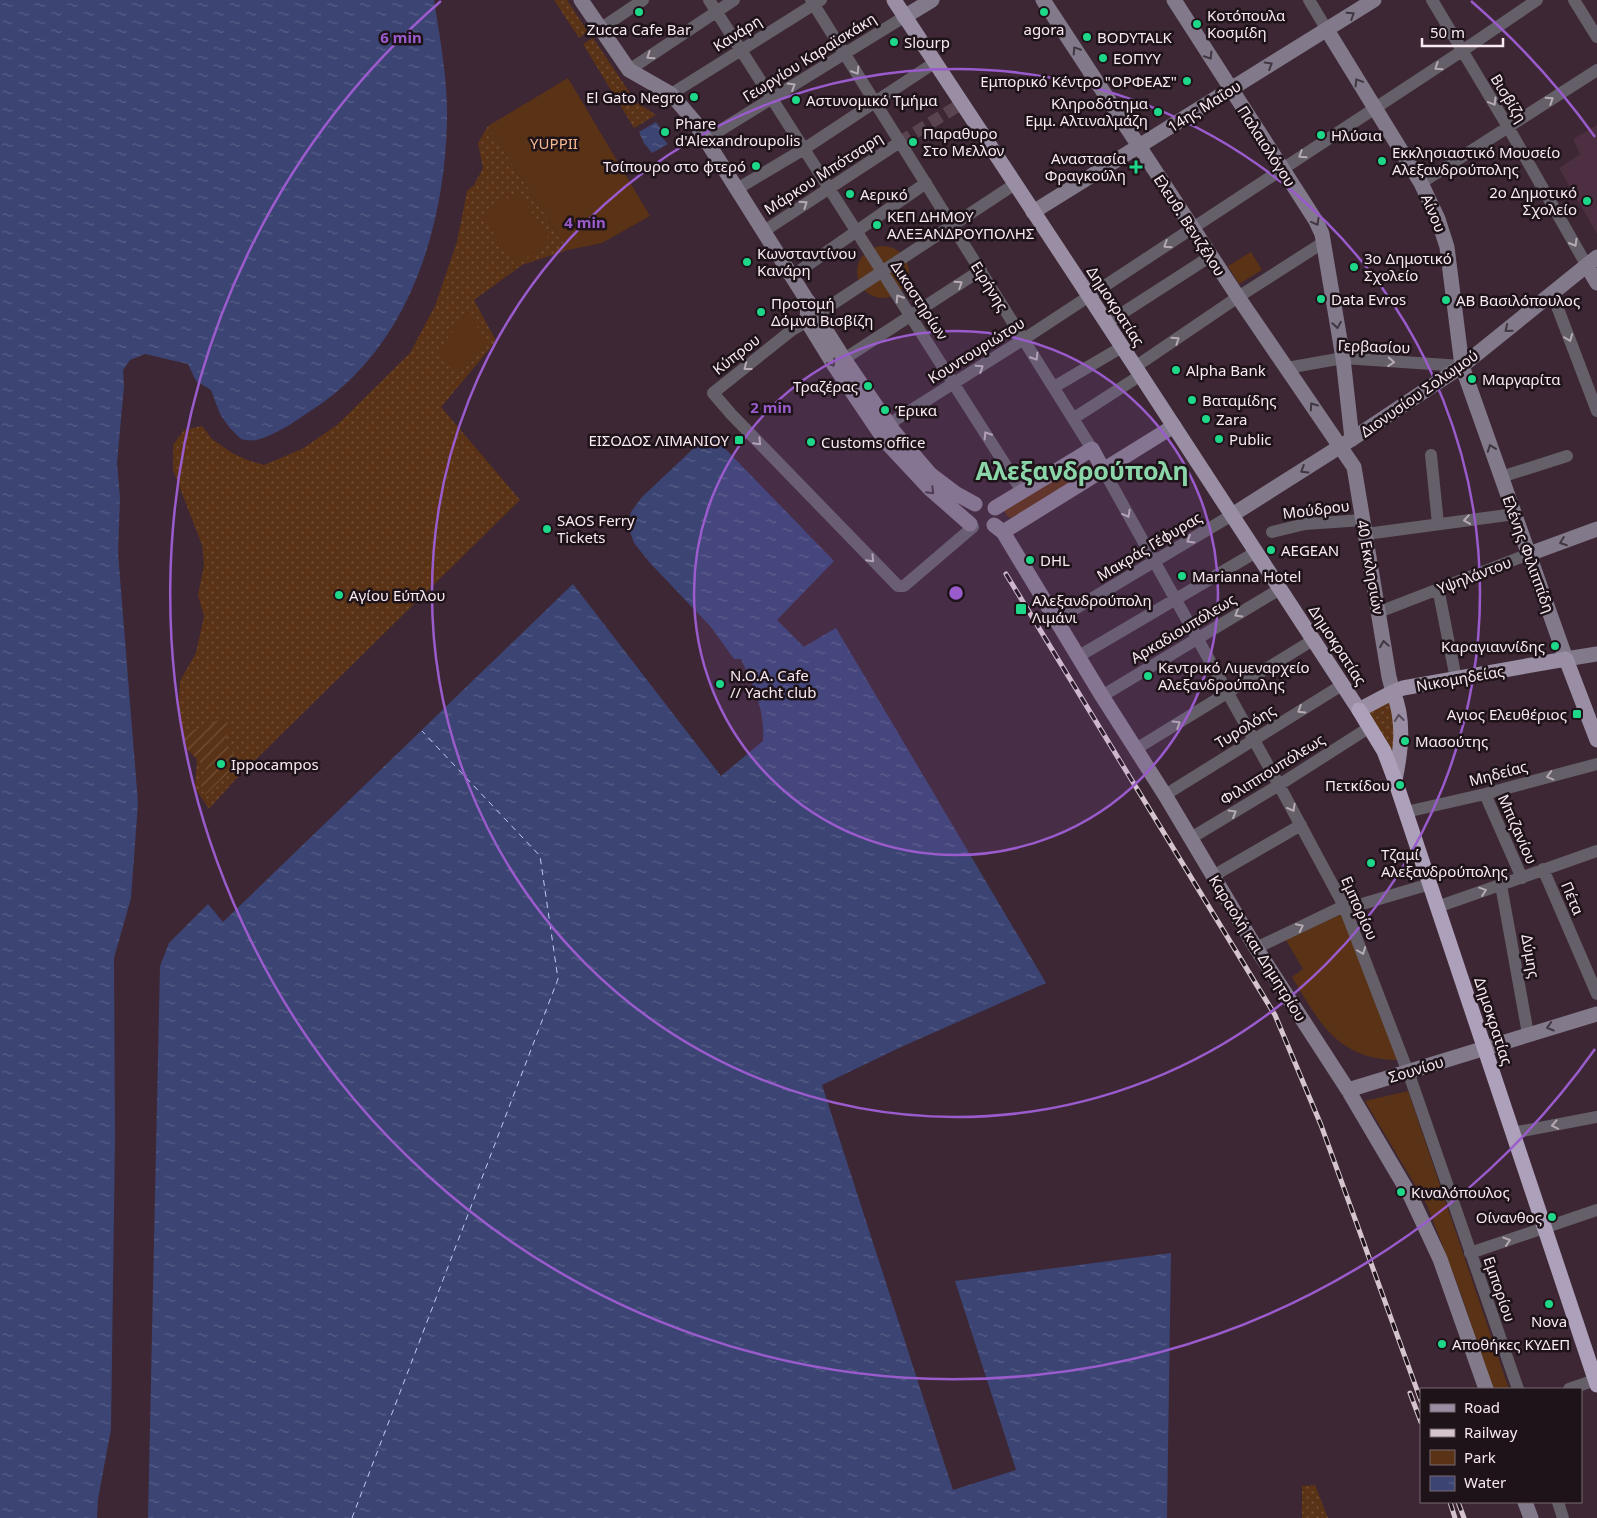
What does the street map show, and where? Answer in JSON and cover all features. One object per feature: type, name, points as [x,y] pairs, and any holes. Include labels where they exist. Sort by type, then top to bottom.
[{"type":"highway","name":"Δημοκρατίας","points":[[1359,710],[1384,751],[1395,780],[1596,1383]]},
{"type":"main road","name":"Δημοκρατίας","points":[[894,0],[1359,710]]},
{"type":"main road","name":"Νικομηδείας","points":[[1359,710],[1403,688],[1566,659]]},
{"type":"main road","name":"Ελένης Φιλιππίδη","points":[[1566,659],[1597,740]]},
{"type":"main road","points":[[1393,692],[1399,714],[1401,744],[1395,780]]},
{"type":"street","points":[[581,0],[629,70],[671,94],[706,139],[808,301],[812,318],[834,365],[883,427],[904,445],[930,474],[954,493],[974,504]]},
{"type":"street","points":[[600,29],[643,0]]},
{"type":"street","name":"Δικαστηρίων","points":[[709,0],[1022,491]]},
{"type":"street","points":[[629,70],[734,0]]},
{"type":"street","points":[[904,17],[932,0]]},
{"type":"street","name":"Ελευθ. Βενιζέλου","points":[[1044,0],[1238,297],[1287,368],[1347,443]]},
{"type":"street","name":"Παλαιολόγου","points":[[1174,0],[1316,221],[1324,242]]},
{"type":"street","name":"Αίνου","points":[[1309,0],[1421,183],[1434,208],[1444,234],[1462,366]]},
{"type":"street","name":"14ης Μαΐου","points":[[1033,212],[1374,0]]},
{"type":"street","name":"Βισβίζη","points":[[1432,0],[1508,127],[1592,261]]},
{"type":"street","name":"Κουντουριώτου","points":[[883,427],[955,384],[1024,339],[1537,0]]},
{"type":"street","points":[[1574,0],[1597,37]]},
{"type":"street","name":"Κανάρη","points":[[671,94],[815,2]]},
{"type":"street","name":"Ειρήνης","points":[[815,2],[845,54],[1074,418],[1104,471]]},
{"type":"street","name":"Γεωργίου Καραϊσκάκη","points":[[706,139],[904,17]]},
{"type":"street","points":[[737,188],[804,149],[934,63]]},
{"type":"street","points":[[1421,183],[1597,70]]},
{"type":"street","name":"Μάρκου Μπότσαρη","points":[[764,231],[900,142]]},
{"type":"street","points":[[792,276],[926,183]]},
{"type":"street","points":[[812,318],[1014,184]]},
{"type":"street","points":[[1074,418],[1238,297],[1324,242]]},
{"type":"street","name":"40 Εκκλησιών","points":[[1324,242],[1343,358],[1347,443],[1355,470],[1393,692]]},
{"type":"street","points":[[1107,323],[1211,256]]},
{"type":"street","points":[[1592,261],[1597,283]]},
{"type":"street","name":"Διονυσίου Σολωμού","points":[[1232,515],[1347,443],[1462,366],[1592,261]]},
{"type":"street","points":[[844,359],[981,270]]},
{"type":"street","points":[[1552,293],[1596,407]]},
{"type":"street","points":[[812,318],[844,359],[883,427],[886,442],[928,488],[971,525],[981,531],[990,528],[998,529],[1104,471],[1174,426]]},
{"type":"street","name":"Κύπρου","points":[[812,318],[780,340],[714,393],[738,421],[899,587],[906,585],[971,525]]},
{"type":"street","points":[[1054,387],[1122,347]]},
{"type":"street","name":"Γερβασίου","points":[[1287,368],[1343,358],[1462,366]]},
{"type":"street","name":"Ελένης Φιλιππίδη","points":[[1462,366],[1566,659]]},
{"type":"street","points":[[994,508],[1092,449]]},
{"type":"street","points":[[1431,455],[1438,524]]},
{"type":"street","points":[[1501,477],[1567,456]]},
{"type":"street","name":"Εμπορίου","points":[[1104,471],[1279,785],[1344,906],[1408,1072],[1518,1388]]},
{"type":"street","points":[[971,525],[968,515],[971,506],[983,501],[991,504],[994,508],[998,529]]},
{"type":"street","name":"Μούδρου","points":[[1272,532],[1305,524],[1364,527],[1438,524],[1515,514]]},
{"type":"street","name":"Μακράς Γέφυρας","points":[[1056,620],[1232,515]]},
{"type":"street","name":"Καραολή και Δημητρίου","points":[[998,529],[1165,795],[1256,948],[1348,1090],[1411,1197],[1428,1231],[1451,1288],[1486,1388]]},
{"type":"street","name":"Υψηλάντου","points":[[1379,612],[1597,529]]},
{"type":"street","points":[[1079,656],[1256,552]]},
{"type":"street","points":[[1438,588],[1456,679]]},
{"type":"street","name":"Αρκαδιουπόλεως","points":[[1102,696],[1280,589]]},
{"type":"street","points":[[1136,749],[1313,640]]},
{"type":"street","points":[[1566,659],[1597,654]]},
{"type":"street","name":"Τυρολόης","points":[[1165,795],[1342,685]]},
{"type":"street","name":"Φιλιππουπόλεως","points":[[1191,838],[1370,727]]},
{"type":"street","name":"Μηδείας","points":[[1406,812],[1485,794],[1597,764]]},
{"type":"street","name":"Μπιζανίου","points":[[1485,794],[1522,878]]},
{"type":"street","points":[[1213,876],[1301,825]]},
{"type":"street","points":[[1438,907],[1597,851]]},
{"type":"street","name":"Πέτα","points":[[1543,870],[1597,994]]},
{"type":"street","points":[[1256,948],[1344,906],[1362,904],[1430,884]]},
{"type":"street","name":"Δύμης","points":[[1501,885],[1528,1034]]},
{"type":"street","name":"Σουνίου","points":[[1348,1090],[1597,1014]]},
{"type":"street","points":[[1512,1133],[1597,1117]]},
{"type":"street","points":[[1470,1252],[1597,1210]]},
{"type":"street","points":[[1574,1388],[1596,1383]]},
{"type":"street","points":[[1525,1503],[1531,1518]]},
{"type":"street","points":[[1558,1503],[1563,1518]]},
{"type":"shaded area","name":"2o Δημοτικό Σχολείο","points":[[1597,125],[1597,234],[1559,168],[1580,154],[1573,139]]},
{"type":"green space","points":[[554,0],[567,0],[588,32],[579,38]]},
{"type":"green space","points":[[593,38],[636,102],[656,115],[634,128],[583,44]]},
{"type":"green space","name":"YUPPII","points":[[568,78],[650,216],[602,243],[568,250],[488,126]]},
{"type":"green space","points":[[488,126],[568,250],[522,265],[474,300],[496,341],[441,407],[520,500],[234,781],[209,809],[195,788],[197,759],[185,747],[178,712],[180,681],[196,653],[204,616],[198,595],[204,565],[202,545],[173,470],[173,445],[184,430],[202,426],[212,439],[232,453],[264,465],[302,449],[337,425],[410,353],[435,306],[457,242],[467,191],[474,185],[483,168],[478,143]]},
{"type":"green space","points":[[518,191],[550,241],[516,266],[482,216]]},
{"type":"green space","points":[[883,246],[893,248],[901,254],[907,262],[909,272],[907,282],[901,290],[893,296],[883,298],[873,296],[865,290],[859,282],[857,272],[859,262],[865,254],[873,248]]},
{"type":"green space","points":[[1251,252],[1262,270],[1239,284],[1228,266]]},
{"type":"green space","points":[[468,312],[488,344],[461,372],[437,352]]},
{"type":"green space","points":[[1082,463],[1086,464],[1089,470],[1013,519],[1007,516],[1004,511]]},
{"type":"green space","points":[[1391,700],[1395,716],[1394,769],[1366,712]]},
{"type":"green space","points":[[224,718],[231,728],[223,742],[240,761],[205,795],[198,780],[207,771],[185,747],[183,734]]},
{"type":"green space","points":[[1341,914],[1399,1059],[1397,1060],[1376,1058],[1359,1053],[1332,1035],[1311,1009],[1292,977],[1303,969],[1286,940]]},
{"type":"green space","points":[[1408,1091],[1509,1388],[1493,1388],[1461,1294],[1427,1205],[1365,1101]]},
{"type":"green space","points":[[1315,1485],[1328,1518],[1302,1518],[1302,1486]]},
{"type":"water","points":[[0,0],[434,0],[446,90],[445,161],[439,201],[429,242],[416,281],[398,318],[375,352],[348,382],[287,427],[264,438],[250,440],[241,439],[229,427],[220,414],[211,390],[196,381],[188,364],[145,354],[130,360],[123,370],[124,386],[117,463],[120,498],[118,553],[138,803],[131,898],[114,958],[115,1138],[111,1429],[98,1499],[97,1518],[0,1518]]},
{"type":"water","points":[[656,122],[661,129],[661,136],[668,144],[652,153],[644,143],[639,132]]},
{"type":"water","points":[[710,433],[834,561],[777,620],[804,647],[836,628],[1046,983],[901,1047],[822,1085],[953,1490],[1016,1470],[955,1281],[1171,1253],[1167,1518],[148,1518],[160,966],[169,943],[208,904],[223,922],[573,584],[721,776],[763,741],[760,709],[741,659],[734,659],[711,627],[650,563],[634,543],[628,526],[631,512],[642,497]]},
{"type":"ferry route","points":[[352,1518],[558,979],[540,856],[422,731]]},
{"type":"tunnel","points":[[900,142],[961,104]]},
{"type":"railway","points":[[1006,574],[1275,1015],[1321,1125],[1420,1398]]},
{"type":"railway","points":[[1410,1393],[1420,1419]]},
{"type":"railway","points":[[1450,1503],[1455,1518]]},
{"type":"railway","points":[[1458,1503],[1464,1518]]},
{"type":"place","name":"Zucca Cafe Bar","points":[[639,12]]},
{"type":"place","name":"agora","points":[[1044,12]]},
{"type":"place","name":"Κοτόπουλα Κοσμίδη","points":[[1197,24]]},
{"type":"place","name":"BODYTALK","points":[[1087,37]]},
{"type":"place","name":"Slourp","points":[[894,42]]},
{"type":"place","name":"ΕΟΠΥΥ","points":[[1103,58]]},
{"type":"place","name":"Εμπορικό Κέντρο \"ΟΡΦΕΑΣ\"","points":[[1187,81]]},
{"type":"place","name":"El Gato Negro","points":[[694,97]]},
{"type":"place","name":"Αστυνομικό Τμήμα","points":[[796,100]]},
{"type":"place","name":"Κληροδότημα Εμμ. Αλτιναλμάζη","points":[[1158,112]]},
{"type":"place","name":"Phare d'Alexandroupolis","points":[[665,132]]},
{"type":"place","name":"Ηλύσια","points":[[1321,135]]},
{"type":"place","name":"Παραθυρο Στο Μελλον","points":[[913,142]]},
{"type":"place","name":"Εκκλησιαστικό Μουσείο Αλεξανδρούπολης","points":[[1382,161]]},
{"type":"place","name":"Τσίπουρο στο φτερό","points":[[756,166]]},
{"type":"place","name":"Αναστασία Φραγκούλη","points":[[1136,167]]},
{"type":"place","name":"Αερικό","points":[[850,194]]},
{"type":"place","name":"2o Δημοτικό Σχολείο","points":[[1587,201]]},
{"type":"place","name":"ΚΕΠ ΔΗΜΟΥ ΑΛΕΞΑΝΔΡΟΥΠΟΛΗΣ","points":[[877,225]]},
{"type":"place","name":"Κωνσταντίνου Κανάρη","points":[[747,262]]},
{"type":"place","name":"3ο Δημοτικό Σχολείο","points":[[1354,267]]},
{"type":"place","name":"Data Evros","points":[[1321,299]]},
{"type":"place","name":"ΑΒ Βασιλόπουλος","points":[[1446,300]]},
{"type":"place","name":"Προτομή Δόμνα Βισβίζη","points":[[761,312]]},
{"type":"place","name":"Alpha Bank","points":[[1176,370]]},
{"type":"place","name":"Μαργαρίτα","points":[[1472,379]]},
{"type":"place","name":"Τραζέρας","points":[[868,386]]},
{"type":"place","name":"Βαταμίδης","points":[[1192,400]]},
{"type":"place","name":"Έρικα","points":[[885,410]]},
{"type":"place","name":"Zara","points":[[1206,419]]},
{"type":"place","name":"Public","points":[[1219,439]]},
{"type":"place","name":"ΕΙΣΟΔΟΣ ΛΙΜΑΝΙΟΥ","points":[[739,440]]},
{"type":"place","name":"Customs office","points":[[811,442]]},
{"type":"place","name":"SAOS Ferry Tickets","points":[[547,529]]},
{"type":"place","name":"AEGEAN","points":[[1271,550]]},
{"type":"place","name":"DHL","points":[[1030,560]]},
{"type":"place","name":"Marianna Hotel","points":[[1182,576]]},
{"type":"place","name":"Αγίου Εύπλου","points":[[339,595]]},
{"type":"place","name":"Αλεξανδρούπολη Λιμάνι","points":[[1021,609]]},
{"type":"place","name":"Καραγιαννίδης","points":[[1555,646]]},
{"type":"place","name":"Κεντρικό Λιμεναρχείο Αλεξανδρούπολης","points":[[1148,676]]},
{"type":"place","name":"N.O.A. Cafe // Yacht club","points":[[720,684]]},
{"type":"place","name":"Αγιος Ελευθέριος","points":[[1577,714]]},
{"type":"place","name":"Μασούτης","points":[[1405,741]]},
{"type":"place","name":"Ippocampos","points":[[221,764]]},
{"type":"place","name":"Πετκίδου","points":[[1400,785]]},
{"type":"place","name":"Tζαμί Αλεξανδρούπολης","points":[[1371,863]]},
{"type":"place","name":"Κιναλόπουλος","points":[[1401,1192]]},
{"type":"place","name":"Οίνανθος","points":[[1552,1217]]},
{"type":"place","name":"Nova","points":[[1549,1304]]},
{"type":"place","name":"Αποθήκες ΚΥΔΕΠ","points":[[1442,1344]]},
{"type":"district","name":"Αλεξανδρούπολη","points":[[1082,470]]}]
